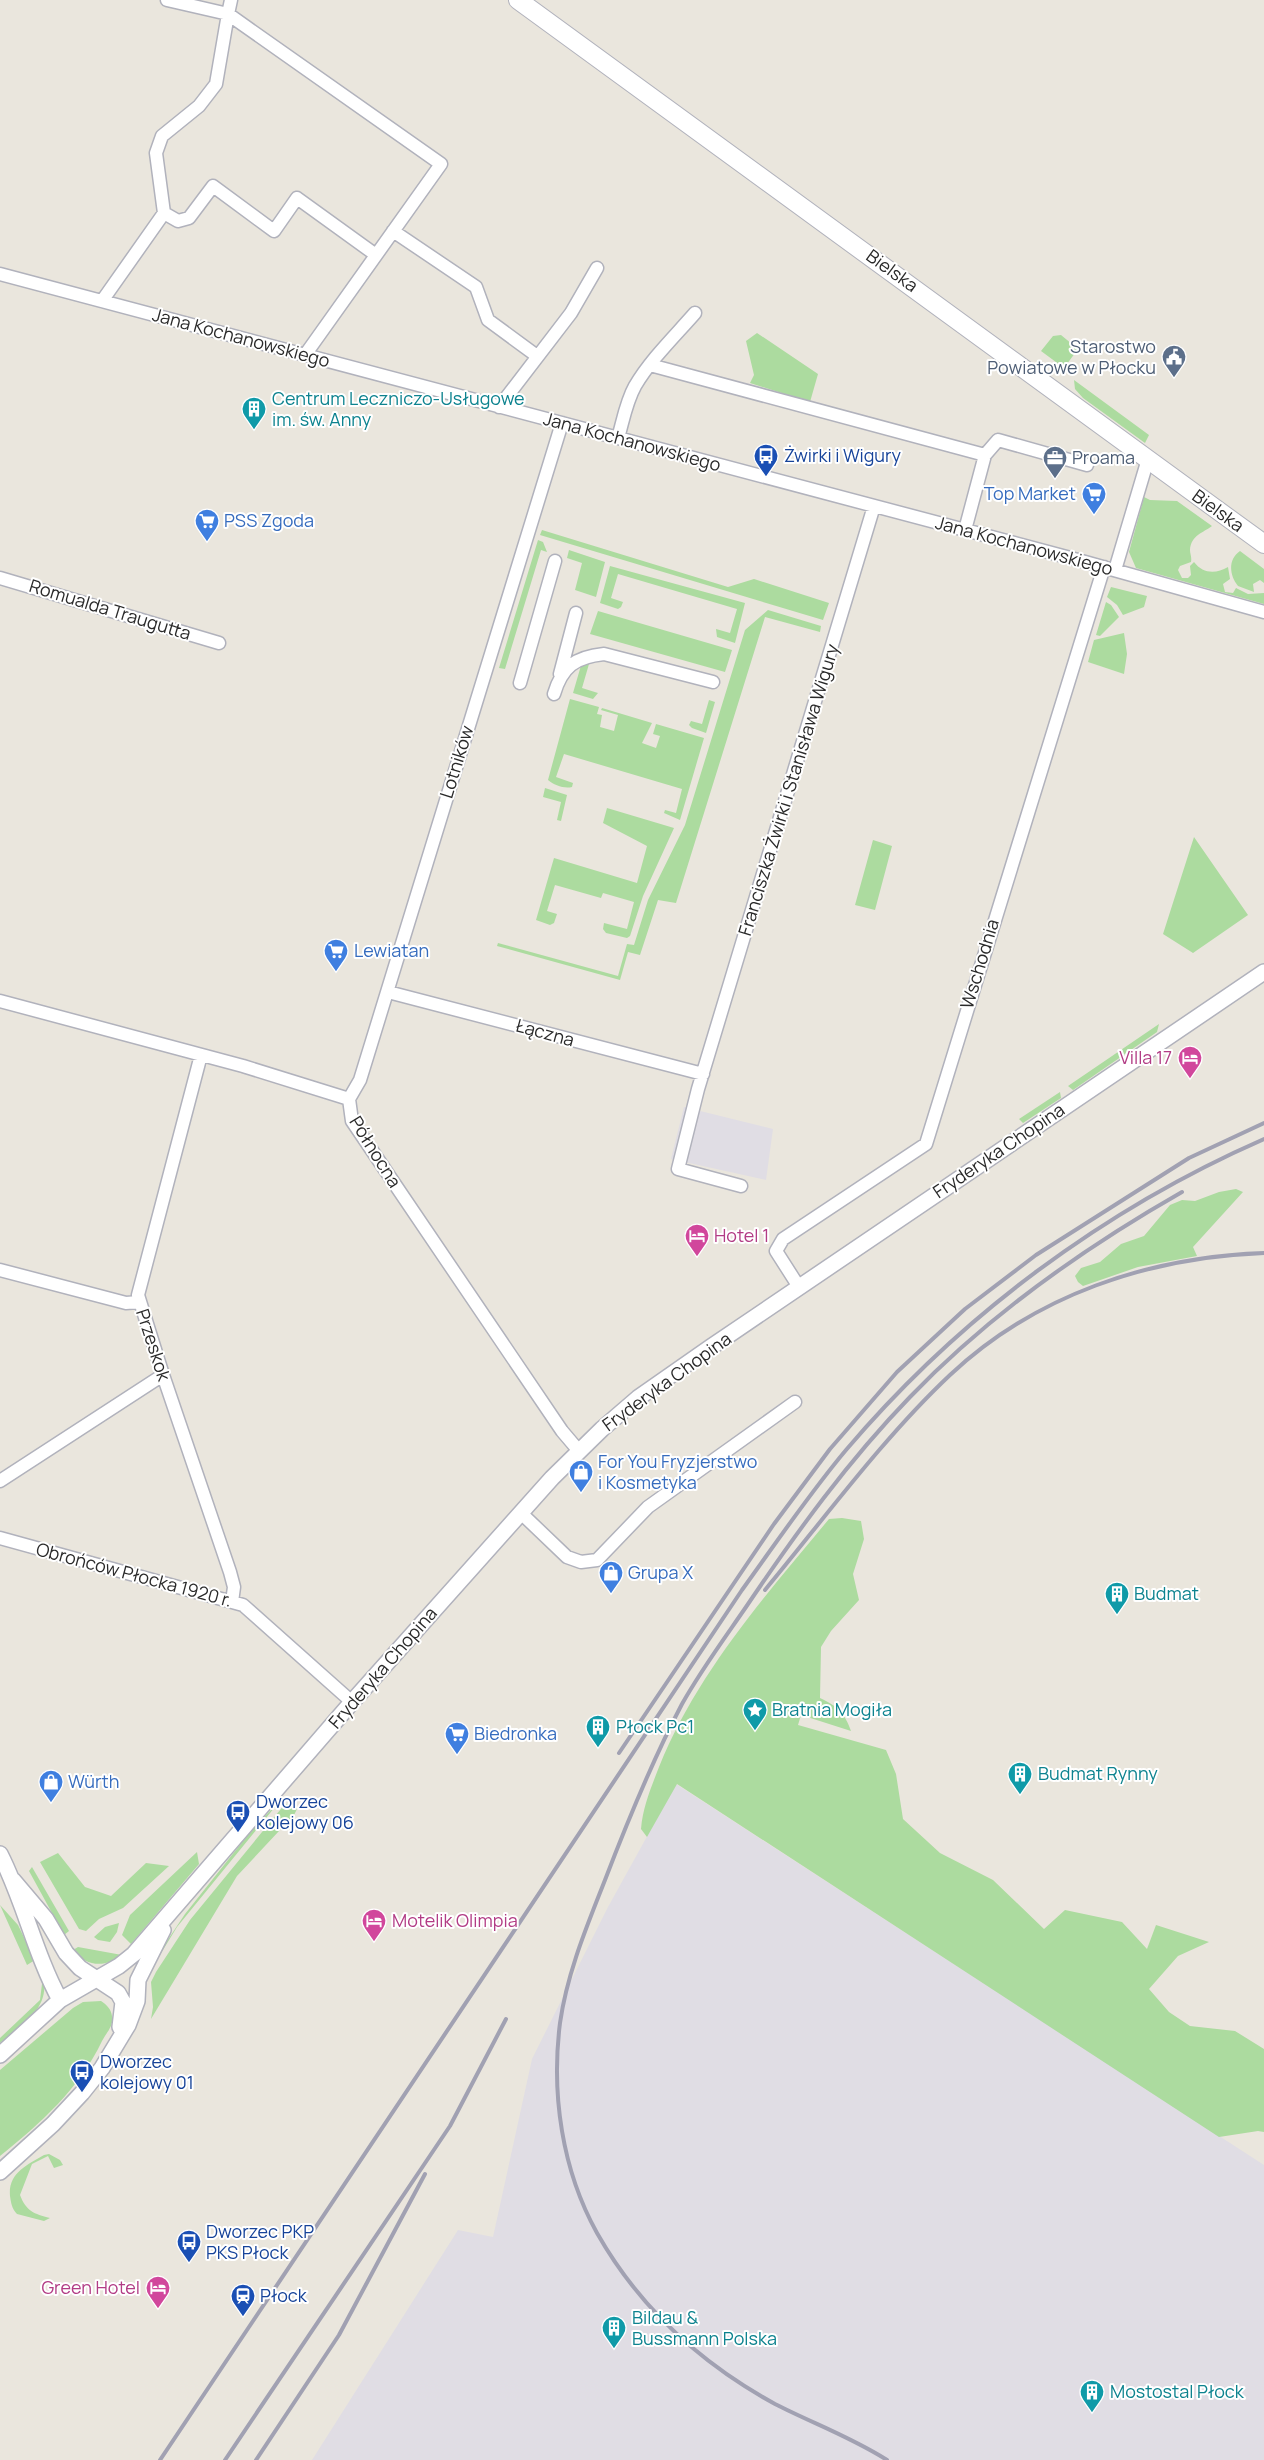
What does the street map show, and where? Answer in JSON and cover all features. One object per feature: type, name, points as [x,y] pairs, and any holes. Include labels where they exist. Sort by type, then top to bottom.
[{"type":"main road","name":"Bielska","points":[[518,0],[1264,544]]},
{"type":"street","points":[[166,0],[228,14],[442,164],[305,355]]},
{"type":"street","points":[[102,301],[164,213],[156,154],[162,136],[199,106],[216,84],[231,0]]},
{"type":"street","points":[[164,213],[178,221],[189,218],[212,186],[274,231],[297,198],[376,255]]},
{"type":"street","points":[[394,231],[476,287],[488,320],[538,356]]},
{"type":"street","points":[[499,406],[571,313],[597,268]]},
{"type":"street","name":"Jana Kochanowskiego","points":[[0,274],[1110,568],[1264,612]]},
{"type":"street","points":[[618,438],[629,400],[650,365],[695,312]]},
{"type":"street","points":[[650,365],[985,455]]},
{"type":"street","name":"Lotników","points":[[349,1099],[360,1080],[388,992],[562,423]]},
{"type":"street","points":[[965,530],[985,455],[998,440],[1087,465]]},
{"type":"street","points":[[1110,568],[1148,459]]},
{"type":"street","name":"Franciszka Żwirki i Stanisława Wigury","points":[[741,1186],[678,1169],[703,1074],[874,506]]},
{"type":"street","points":[[520,683],[554,561]]},
{"type":"street","name":"Wschodnia","points":[[799,1287],[776,1251],[783,1239],[926,1144],[1110,568]]},
{"type":"street","name":"Romualda Traugutta","points":[[0,578],[219,643]]},
{"type":"street","points":[[554,694],[576,613]]},
{"type":"street","points":[[559,676],[568,666],[588,655],[604,654],[713,682]]},
{"type":"street","name":"Fryderyka Chopina","points":[[0,2055],[60,2000],[119,1966],[134,1954],[352,1702],[521,1513],[579,1451],[638,1398],[1264,972]]},
{"type":"street","name":"Łączna","points":[[388,992],[703,1074]]},
{"type":"street","name":"Północna","points":[[0,1001],[201,1055],[349,1099],[352,1121],[562,1431],[579,1451]]},
{"type":"street","name":"Przeskok","points":[[201,1055],[139,1289],[139,1302],[230,1572],[234,1587],[232,1602]]},
{"type":"street","points":[[0,1270],[126,1303],[139,1302]]},
{"type":"street","points":[[0,1481],[163,1375]]},
{"type":"street","points":[[521,1513],[567,1557],[581,1562],[596,1560],[648,1507],[795,1402]]},
{"type":"street","name":"Obrońców Płocka 1920 r.","points":[[0,1538],[232,1602],[252,1612],[352,1702]]},
{"type":"street","points":[[0,1854],[14,1880],[42,1960],[60,2000]]},
{"type":"street","points":[[14,1880],[46,1919],[66,1952],[80,1968],[98,1978],[118,1993],[123,2002],[123,2015],[117,2041]]},
{"type":"street","name":"Fryderyka Chopina","points":[[0,2172],[53,2124],[102,2068],[128,2025],[137,2001],[138,1980],[173,1910]]},
{"type":"shaded area","points":[[684,1107],[773,1129],[766,1180],[671,1159]]},
{"type":"shaded area","points":[[676,1784],[1264,2165],[1264,2460],[312,2460],[458,2230],[493,2237],[532,2059],[608,1907]]},
{"type":"green space","points":[[757,333],[818,374],[810,402],[750,383],[754,375],[746,341]]},
{"type":"green space","points":[[1061,335],[1078,349],[1064,368],[1041,351],[1053,336]]},
{"type":"green space","points":[[1074,380],[1149,435],[1145,443],[1083,398],[1075,389]]},
{"type":"green space","points":[[1144,497],[1150,500],[1177,501],[1212,526],[1198,535],[1193,541],[1190,550],[1191,562],[1180,566],[1178,570],[1182,578],[1188,578],[1191,575],[1190,566],[1194,562],[1201,569],[1210,572],[1228,567],[1230,579],[1223,584],[1225,592],[1233,593],[1236,588],[1248,594],[1264,593],[1264,604],[1136,568],[1129,552]]},
{"type":"green space","points":[[542,530],[728,587],[754,579],[829,603],[823,620],[540,535]]},
{"type":"green space","points":[[538,540],[543,542],[547,552],[541,550],[505,669],[499,668]]},
{"type":"green space","points":[[569,550],[605,562],[596,597],[575,590],[582,563],[567,558]]},
{"type":"green space","points":[[1240,551],[1264,569],[1264,583],[1260,580],[1253,584],[1254,592],[1238,586],[1233,577],[1231,567],[1233,558]]},
{"type":"green space","points":[[610,566],[745,603],[735,643],[717,637],[716,629],[730,633],[737,609],[618,574],[611,598],[623,602],[621,607],[618,609],[600,603]]},
{"type":"green space","points":[[1111,587],[1147,596],[1144,607],[1123,615],[1117,605],[1107,597]]},
{"type":"green space","points":[[1106,602],[1111,605],[1119,617],[1100,636],[1096,635]]},
{"type":"green space","points":[[768,610],[821,626],[820,632],[765,617],[676,903],[658,900],[640,955],[628,952],[620,980],[497,946],[498,943],[618,976],[627,944],[634,945],[648,900],[685,825],[745,630]]},
{"type":"green space","points":[[598,611],[732,650],[725,672],[590,634]]},
{"type":"green space","points":[[1124,633],[1127,654],[1124,674],[1088,662],[1094,640]]},
{"type":"green space","points":[[582,662],[589,664],[582,688],[598,693],[593,699],[573,693]]},
{"type":"green space","points":[[570,699],[599,707],[597,714],[602,715],[600,727],[614,731],[618,715],[601,710],[602,708],[652,723],[642,743],[656,748],[660,736],[653,734],[656,724],[704,738],[680,820],[664,813],[665,810],[676,813],[682,789],[564,754],[556,777],[573,783],[572,787],[559,786],[548,780]]},
{"type":"green space","points":[[709,700],[715,702],[706,733],[689,725],[691,721],[702,724]]},
{"type":"green space","points":[[545,788],[567,795],[561,821],[557,820],[561,802],[543,797]]},
{"type":"green space","points":[[607,808],[674,828],[643,896],[630,936],[627,938],[606,933],[603,929],[604,923],[627,929],[634,902],[603,893],[601,898],[555,885],[547,911],[557,914],[554,923],[550,925],[536,920],[554,858],[637,883],[647,846],[603,823]]},
{"type":"green space","points":[[1194,837],[1248,915],[1193,953],[1163,934]]},
{"type":"green space","points":[[873,840],[892,846],[875,910],[855,905]]},
{"type":"green space","points":[[1159,1024],[1157,1032],[1073,1090],[1068,1086]]},
{"type":"green space","points":[[1060,1092],[1061,1098],[1023,1123],[1019,1119]]},
{"type":"green space","points":[[1236,1189],[1243,1192],[1193,1247],[1197,1256],[1138,1267],[1083,1286],[1078,1282],[1075,1276],[1081,1268],[1100,1262],[1121,1244],[1144,1236],[1170,1205],[1182,1200],[1195,1201],[1219,1192]]},
{"type":"green space","points":[[842,1518],[861,1521],[864,1539],[853,1574],[859,1600],[831,1631],[821,1647],[820,1698],[840,1711],[851,1731],[801,1715],[798,1725],[886,1750],[896,1774],[903,1819],[940,1853],[993,1880],[1044,1929],[1065,1910],[1122,1922],[1147,1949],[1156,1925],[1209,1942],[1178,1956],[1149,1989],[1169,2012],[1190,2026],[1235,2031],[1264,2049],[1264,2132],[1258,2131],[1219,2137],[677,1784],[647,1837],[641,1829],[645,1805],[659,1767],[693,1699],[713,1668],[757,1607],[829,1519]]},
{"type":"green space","points":[[279,1802],[177,1927],[155,1963],[153,1962],[185,1914],[255,1826]]},
{"type":"green space","points":[[294,1802],[297,1809],[294,1815],[237,1876],[151,2019],[153,2007],[151,1982],[190,1920],[285,1804],[290,1805]]},
{"type":"green space","points":[[197,1852],[199,1864],[131,1944],[122,1935],[130,1915]]},
{"type":"green space","points":[[58,1853],[85,1887],[111,1896],[146,1863],[169,1866],[123,1908],[99,1919],[86,1931],[79,1929],[40,1862]]},
{"type":"green space","points":[[32,1867],[69,1931],[64,1935],[29,1871]]},
{"type":"green space","points":[[0,1905],[18,1925],[35,1960],[27,1965]]},
{"type":"green space","points":[[119,1923],[117,1932],[110,1942],[98,1940],[94,1937],[105,1927]]},
{"type":"green space","points":[[78,1947],[122,1955],[109,1962],[96,1964],[78,1956],[73,1950]]},
{"type":"green space","points":[[43,1976],[43,1998],[39,2007],[33,2015],[0,2043],[0,2038],[40,2000]]},
{"type":"green space","points":[[101,2001],[111,2011],[112,2023],[93,2058],[71,2090],[58,2104],[0,2156],[0,2070],[73,2008],[83,2002]]},
{"type":"green space","points":[[49,2154],[60,2160],[63,2165],[54,2168],[48,2156],[32,2164],[20,2195],[25,2205],[31,2211],[50,2218],[44,2221],[17,2214],[10,2199],[12,2181],[25,2166]]},
{"type":"railway","points":[[619,1753],[774,1524],[830,1449],[897,1372],[965,1309],[1036,1255],[1189,1158],[1264,1123]]},
{"type":"railway","points":[[160,2460],[742,1590],[806,1501],[846,1450],[890,1401],[936,1355],[1037,1271],[1091,1233],[1147,1198],[1205,1167],[1264,1139]]},
{"type":"railway","points":[[887,2460],[845,2437],[775,2404],[721,2370],[674,2331],[652,2309],[614,2260],[585,2209],[575,2184],[562,2131],[557,2077],[560,2023],[567,1986],[585,1932],[623,1835],[651,1769],[682,1704],[721,1643],[784,1552],[844,1472],[887,1421],[972,1338],[1038,1285],[1073,1260],[1182,1192]]},
{"type":"railway","points":[[765,1590],[901,1425],[950,1375],[983,1347],[1019,1323],[1056,1302],[1137,1272],[1178,1262],[1264,1253]]},
{"type":"railway","points":[[225,2460],[450,2126],[506,2019]]},
{"type":"railway","points":[[256,2460],[339,2335],[425,2174]]},
{"type":"place","name":"Starostwo Powiatowe w Płocku","points":[[1174,378]]},
{"type":"place","name":"Centrum Leczniczo-Usługowe im. św. Anny","points":[[254,430]]},
{"type":"place","name":"Żwirki i Wigury","points":[[766,477]]},
{"type":"place","name":"Proama","points":[[1055,479]]},
{"type":"place","name":"Top Market","points":[[1094,515]]},
{"type":"place","name":"PSS Zgoda","points":[[207,542]]},
{"type":"place","name":"Lewiatan","points":[[336,972]]},
{"type":"place","name":"Villa 17","points":[[1190,1079]]},
{"type":"place","name":"Hotel 1","points":[[697,1257]]},
{"type":"place","name":"For You Fryzjerstwo i Kosmetyka","points":[[581,1493]]},
{"type":"place","name":"Grupa X","points":[[611,1594]]},
{"type":"place","name":"Budmat","points":[[1117,1615]]},
{"type":"place","name":"Bratnia Mogiła","points":[[755,1731]]},
{"type":"place","name":"Płock Pc1","points":[[598,1748]]},
{"type":"place","name":"Biedronka","points":[[457,1755]]},
{"type":"place","name":"Budmat Rynny","points":[[1020,1795]]},
{"type":"place","name":"Würth","points":[[51,1803]]},
{"type":"place","name":"Dworzec kolejowy 06","points":[[238,1833]]},
{"type":"place","name":"Motelik Olimpia","points":[[374,1942]]},
{"type":"place","name":"Dworzec kolejowy 01","points":[[82,2093]]},
{"type":"place","name":"Dworzec PKP PKS Płock","points":[[189,2263]]},
{"type":"place","name":"Green Hotel","points":[[158,2309]]},
{"type":"place","name":"Płock","points":[[243,2317]]},
{"type":"place","name":"Bildau & Bussmann Polska","points":[[614,2349]]},
{"type":"place","name":"Mostostal Płock","points":[[1092,2413]]}]
